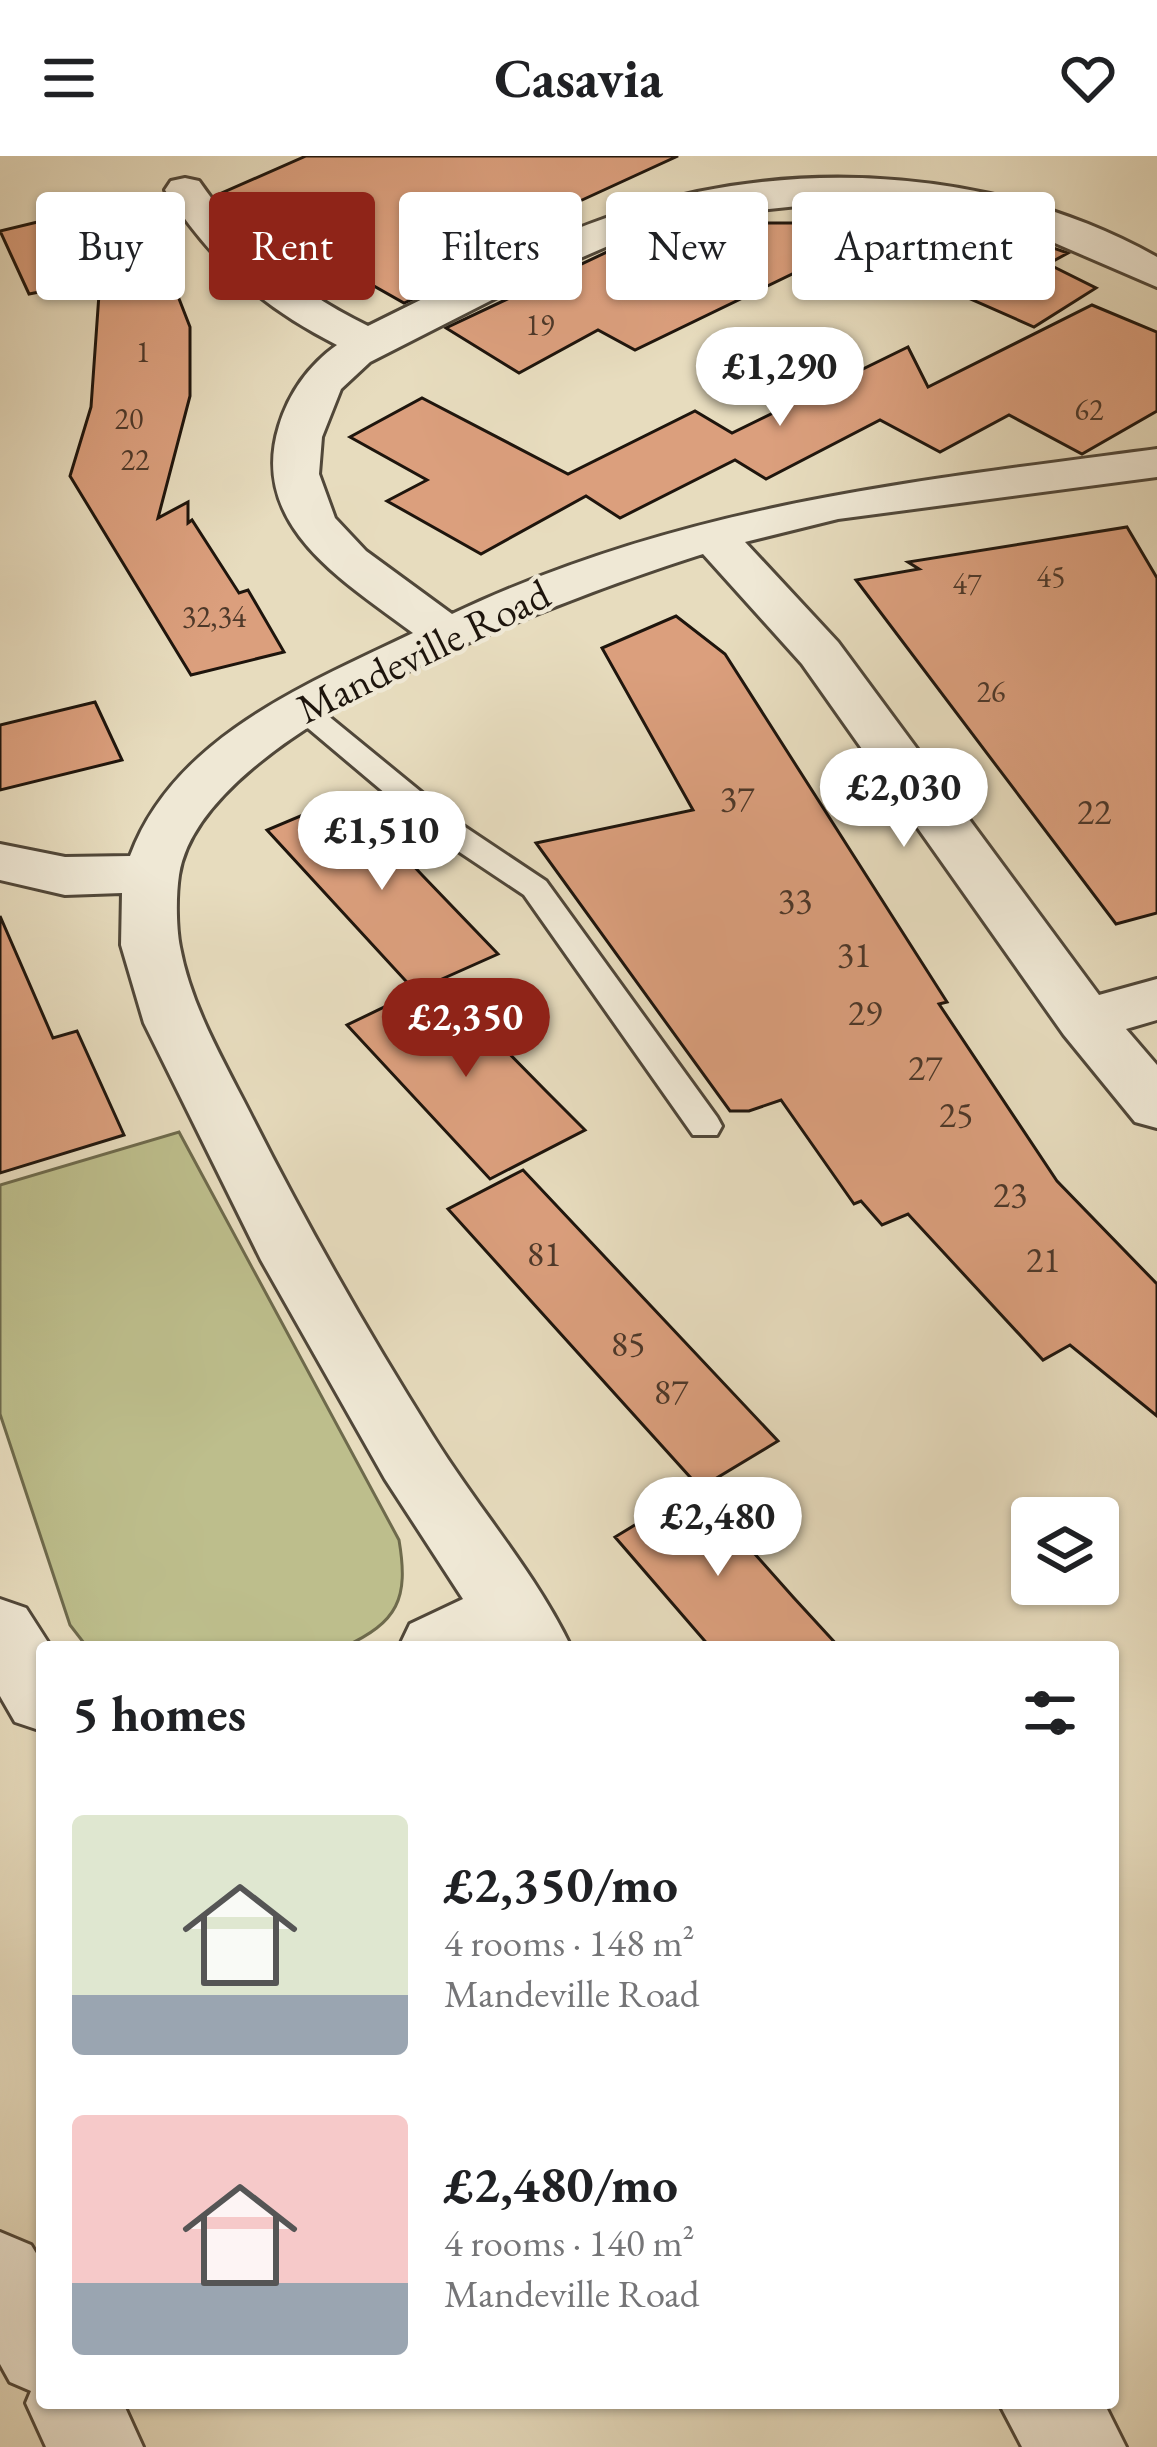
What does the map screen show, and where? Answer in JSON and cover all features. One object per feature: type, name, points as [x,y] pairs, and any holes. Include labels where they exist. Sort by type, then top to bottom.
[{"type":"street","points":[[446,634],[333,544],[304,508],[295,473],[309,407],[331,373],[370,344],[633,219],[844,172],[994,210],[1103,246],[1157,274]]},
{"type":"street","points":[[185,190],[220,246],[247,274],[296,307],[370,344]]},
{"type":"street","name":"Mandeville Road","points":[[464,1641],[524,1628],[410,1459],[284,1243],[173,1023],[150,945],[151,874],[170,822],[242,748],[300,707],[549,587],[712,536],[880,498],[1157,463]]},
{"type":"street","points":[[712,536],[820,653],[1085,1020],[1157,1106]]},
{"type":"street","points":[[0,862],[65,877],[151,874]]},
{"type":"street","points":[[1085,1020],[1157,999]]},
{"type":"street","points":[[0,1631],[36,1688]]},
{"type":"street","points":[[0,2276],[36,2339]]},
{"type":"street","points":[[75,2409],[97,2447]]},
{"type":"street","points":[[1050,2409],[1080,2447]]},
{"type":"lane","points":[[300,707],[448,830],[535,888],[706,1126]]},
{"type":"green space","points":[[179,1132],[399,1540],[400,1593],[396,1606],[377,1628],[356,1641],[82,1641],[70,1625],[0,1414],[0,1185]]},
{"type":"building","points":[[306,156],[678,156],[582,200],[582,192],[399,192],[399,300],[411,300],[404,303],[375,287],[375,192],[224,192]]},
{"type":"building","points":[[36,222],[36,293],[29,294],[0,231]]},
{"type":"building","points":[[768,223],[792,223],[792,274],[768,286]]},
{"type":"building","points":[[606,252],[606,300],[738,300],[635,350],[598,330],[519,373],[446,328],[505,300],[582,300],[582,264]]},
{"type":"building","points":[[1055,268],[1096,288],[1034,327],[973,300],[1055,300]]},
{"type":"building","points":[[99,300],[180,300],[190,327],[190,396],[158,518],[188,502],[188,523],[192,520],[239,593],[248,590],[284,652],[191,675],[70,476],[91,407]]},
{"type":"building","points":[[1092,305],[1157,332],[1157,411],[1082,454],[1009,415],[940,452],[880,420],[766,479],[735,460],[620,518],[586,496],[481,554],[387,501],[427,480],[350,437],[422,398],[568,474],[695,411],[732,433],[908,347],[928,387]]},
{"type":"building","points":[[1127,527],[1157,578],[1157,913],[1116,924],[856,580],[919,569],[908,562]]},
{"type":"building","points":[[676,616],[725,654],[947,1002],[939,1004],[1057,1181],[1157,1284],[1157,1416],[1070,1345],[1043,1360],[908,1214],[882,1225],[861,1201],[854,1204],[781,1100],[749,1111],[730,1111],[536,843],[693,810],[602,648]]},
{"type":"building","points":[[95,702],[122,760],[0,790],[0,725]]},
{"type":"building","points":[[348,796],[498,954],[415,991],[267,830]]},
{"type":"building","points":[[0,916],[53,1038],[77,1031],[124,1135],[0,1173]]},
{"type":"building","points":[[438,981],[585,1130],[490,1179],[347,1025]]},
{"type":"building","points":[[523,1170],[778,1441],[700,1488],[448,1209]]},
{"type":"building","points":[[696,1488],[834,1641],[705,1641],[615,1537]]}]
